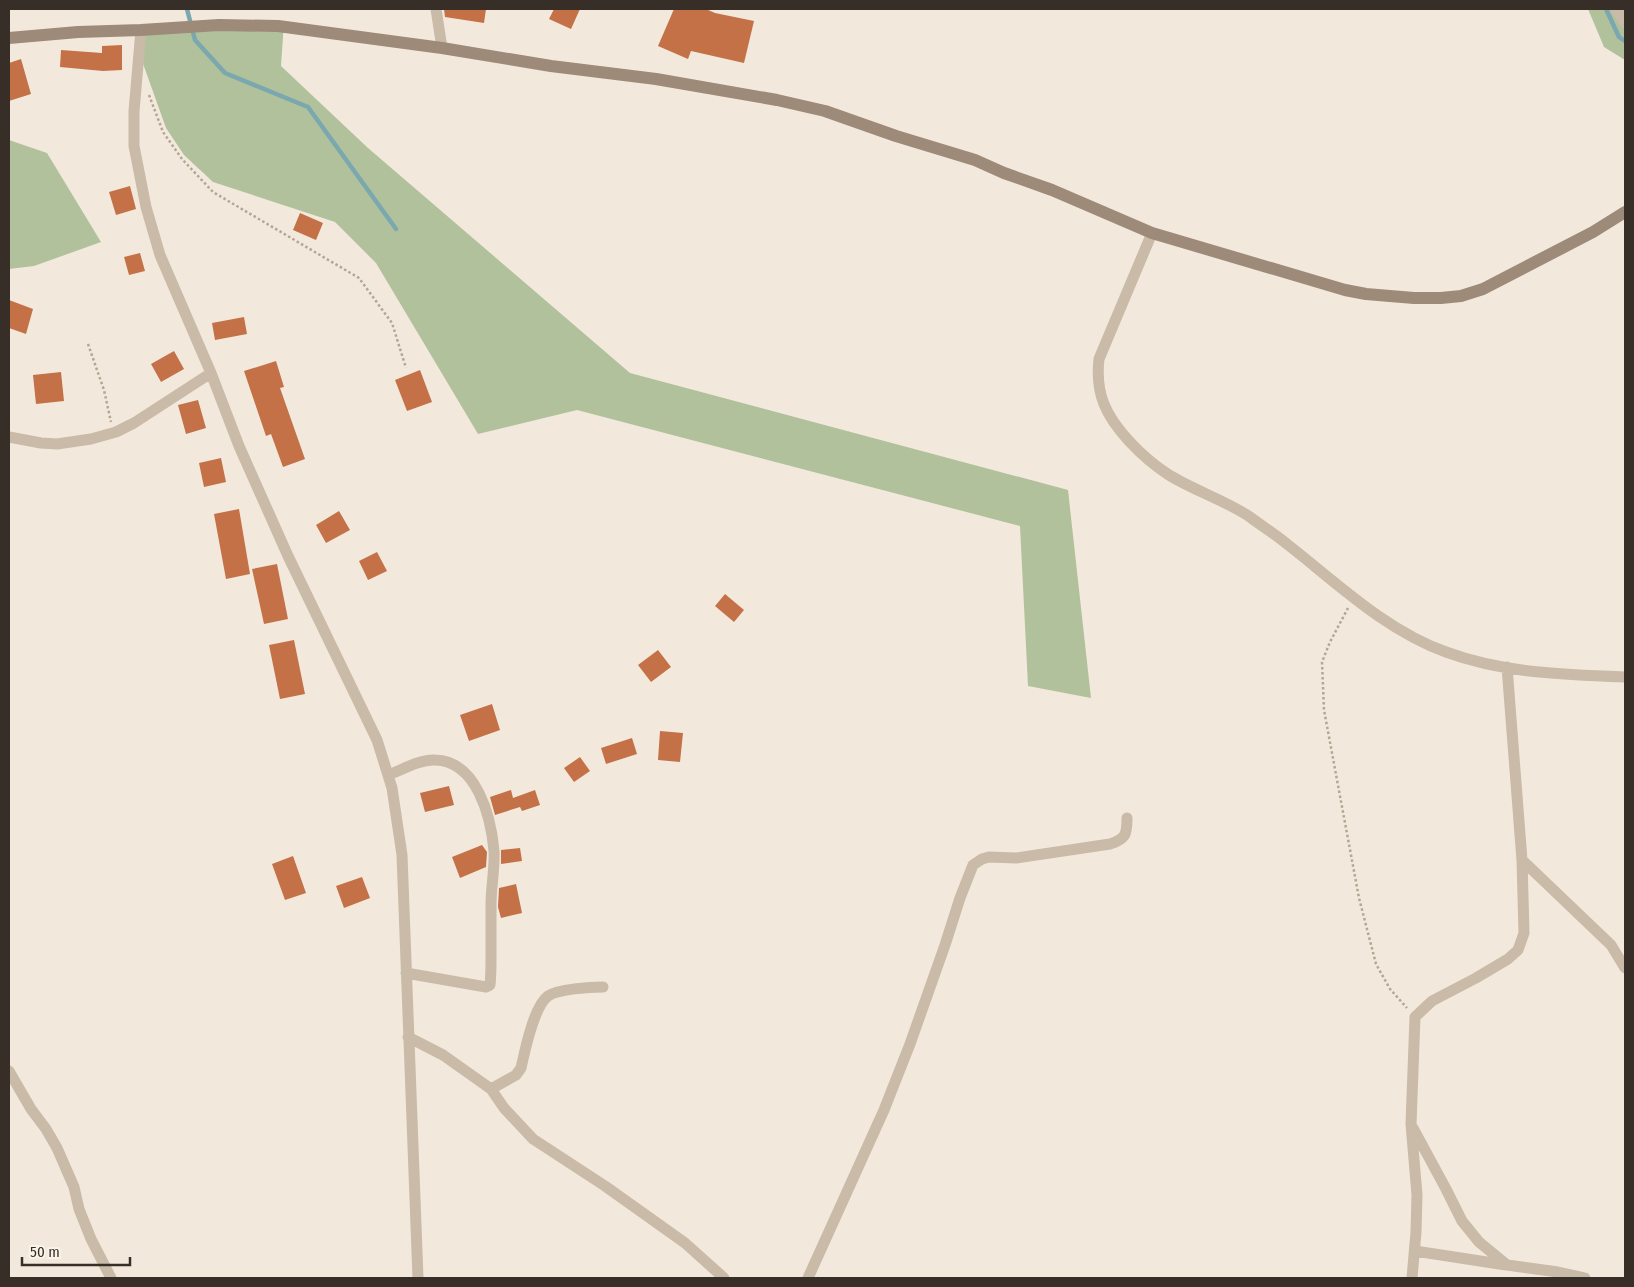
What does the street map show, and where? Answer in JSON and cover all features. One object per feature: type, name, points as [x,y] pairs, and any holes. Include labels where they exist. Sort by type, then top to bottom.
[{"type":"street","points":[[436,9],[442,48]]},
{"type":"street","points":[[1616,9],[1625,23]]},
{"type":"street","points":[[9,38],[78,32],[219,25],[278,26],[442,48],[551,66],[656,79],[777,100],[826,111],[896,136],[975,160],[1004,173],[1052,190],[1152,233],[1345,290],[1384,295],[1441,298],[1461,296],[1483,290],[1593,232],[1625,212]]},
{"type":"street","points":[[141,30],[134,110],[134,146],[146,207],[160,255],[211,373],[239,446],[288,556],[377,740],[392,788],[402,855],[418,1278]]},
{"type":"street","points":[[1152,233],[1098,359],[1097,381],[1105,406],[1116,424],[1128,440],[1150,461],[1170,475],[1233,506],[1286,542],[1340,587],[1392,625],[1445,652],[1507,667],[1560,675],[1625,677]]},
{"type":"street","points":[[9,437],[57,444],[114,433],[134,423],[211,373]]},
{"type":"street","points":[[1412,1278],[1417,1195],[1411,1124],[1415,1017],[1432,1000],[1476,978],[1508,959],[1518,950],[1524,933],[1522,860],[1507,667]]},
{"type":"street","points":[[388,775],[425,761],[435,760],[455,765],[464,770],[479,793],[487,816],[494,851],[490,984],[486,987],[406,973]]},
{"type":"street","points":[[808,1278],[890,1094],[933,979],[960,898],[974,865],[982,859],[989,857],[1016,858],[1119,842],[1127,830],[1127,818]]},
{"type":"street","points":[[1522,860],[1611,945],[1625,968]]},
{"type":"street","points":[[491,1089],[516,1075],[520,1068],[537,1010],[549,995],[558,992],[603,987]]},
{"type":"street","points":[[408,1037],[443,1055],[491,1089],[504,1108],[533,1140],[605,1186],[685,1243],[716,1276]]},
{"type":"street","points":[[9,1071],[57,1148],[74,1187],[79,1209],[88,1232],[111,1278]]},
{"type":"street","points":[[1411,1124],[1462,1221],[1479,1242],[1507,1265]]},
{"type":"street","points":[[1415,1251],[1558,1272],[1585,1278]]},
{"type":"path","points":[[149,95],[163,132],[182,159],[213,192],[359,278],[392,323],[406,368]]},
{"type":"path","points":[[88,344],[104,390],[114,433]]},
{"type":"path","points":[[1354,597],[1330,642],[1322,662],[1324,710],[1360,898],[1376,964],[1390,989],[1415,1017]]},
{"type":"green space","points":[[1588,9],[1625,9],[1625,60],[1604,47]]},
{"type":"green space","points":[[284,22],[281,66],[368,148],[630,373],[1068,490],[1091,698],[1028,686],[1020,526],[577,410],[478,434],[376,263],[335,222],[213,182],[184,155],[166,128],[141,58],[143,27]]},
{"type":"green space","points":[[9,140],[47,153],[101,242],[34,266],[9,269]]},
{"type":"building","points":[[444,9],[486,9],[484,23],[445,17]]},
{"type":"building","points":[[554,9],[580,9],[571,29],[549,19]]},
{"type":"building","points":[[674,9],[706,9],[715,13],[754,21],[744,63],[691,51],[688,59],[658,46]]},
{"type":"building","points":[[122,45],[122,70],[103,71],[60,67],[61,50],[102,53],[102,46]]},
{"type":"building","points":[[21,59],[31,94],[9,101],[9,63]]},
{"type":"building","points":[[130,186],[136,209],[116,215],[109,192]]},
{"type":"building","points":[[300,213],[323,223],[316,240],[293,230]]},
{"type":"building","points":[[140,253],[145,271],[129,275],[124,257]]},
{"type":"building","points":[[9,300],[33,309],[26,334],[9,328]]},
{"type":"building","points":[[244,317],[247,334],[215,340],[212,323]]},
{"type":"building","points":[[174,351],[184,369],[161,382],[151,364]]},
{"type":"building","points":[[276,361],[284,387],[280,388],[305,459],[283,467],[271,434],[266,436],[244,371]]},
{"type":"building","points":[[420,370],[432,402],[407,411],[395,380]]},
{"type":"building","points":[[61,372],[64,401],[36,404],[33,375]]},
{"type":"building","points":[[198,400],[206,428],[186,434],[178,405]]},
{"type":"building","points":[[221,458],[226,482],[204,487],[199,463]]},
{"type":"building","points":[[239,509],[250,574],[226,579],[214,514]]},
{"type":"building","points":[[339,511],[350,530],[326,543],[316,525]]},
{"type":"building","points":[[377,552],[387,571],[368,580],[359,561]]},
{"type":"building","points":[[277,564],[288,619],[264,624],[252,569]]},
{"type":"building","points":[[725,594],[744,610],[734,622],[715,606]]},
{"type":"building","points":[[294,640],[305,694],[280,699],[269,645]]},
{"type":"building","points":[[658,650],[671,667],[651,682],[638,665]]},
{"type":"building","points":[[492,704],[500,730],[469,741],[460,715]]},
{"type":"building","points":[[660,731],[683,733],[680,762],[658,760]]},
{"type":"building","points":[[632,738],[637,754],[606,764],[601,748]]},
{"type":"building","points":[[580,757],[590,771],[574,782],[564,768]]},
{"type":"building","points":[[449,786],[454,805],[425,812],[420,793]]},
{"type":"building","points":[[511,790],[513,798],[535,790],[540,805],[522,811],[520,807],[495,815],[490,797]]},
{"type":"building","points":[[482,845],[487,852],[486,867],[460,878],[452,857]]},
{"type":"building","points":[[520,848],[522,861],[501,864],[501,850]]},
{"type":"building","points":[[293,856],[306,893],[285,900],[272,864]]},
{"type":"building","points":[[362,877],[370,898],[344,908],[336,886]]},
{"type":"building","points":[[516,884],[522,913],[501,918],[498,907],[499,888]]},
{"type":"waterway","points":[[187,9],[195,40],[225,73],[308,107],[396,229]]},
{"type":"waterway","points":[[1606,9],[1619,37],[1625,41]]}]
